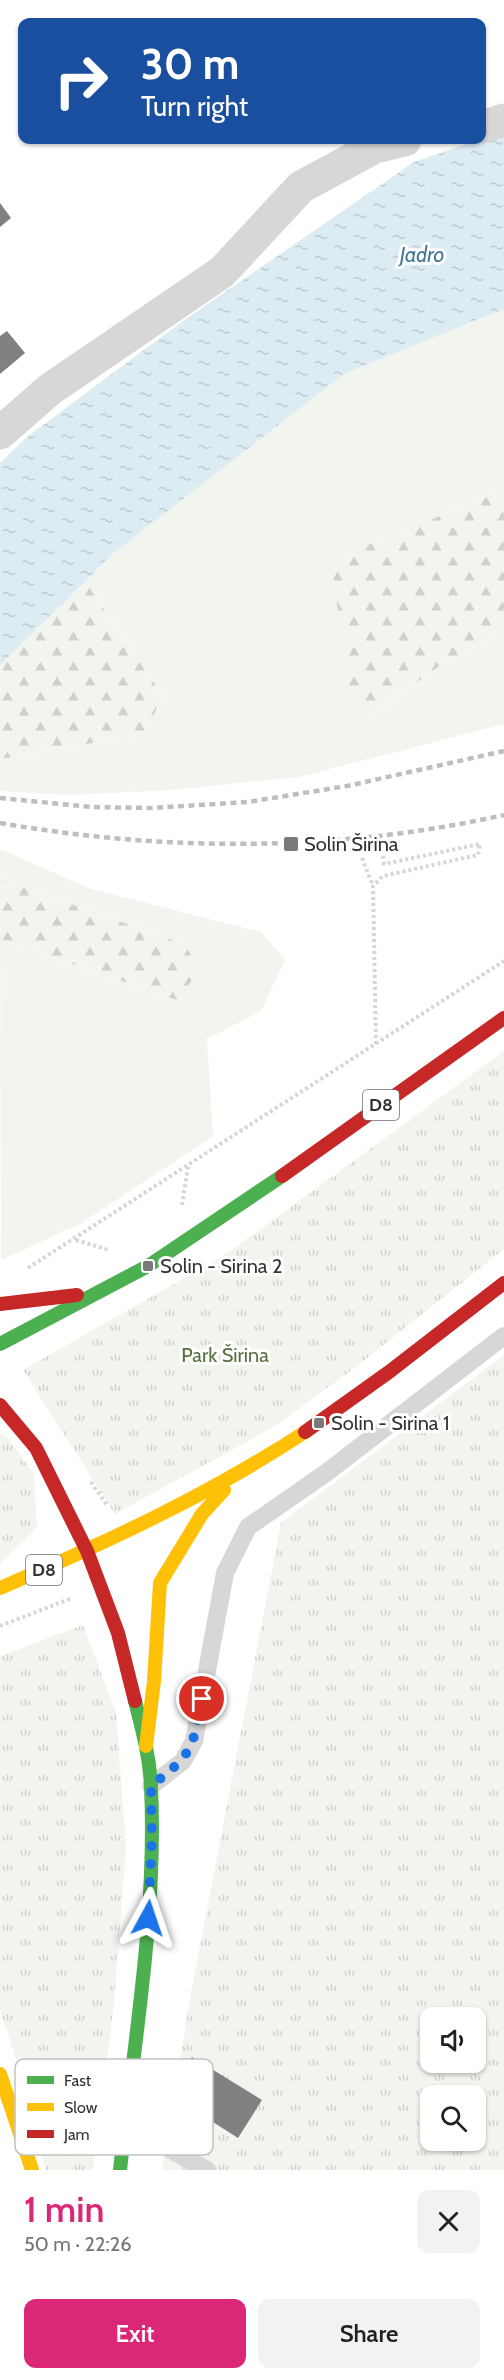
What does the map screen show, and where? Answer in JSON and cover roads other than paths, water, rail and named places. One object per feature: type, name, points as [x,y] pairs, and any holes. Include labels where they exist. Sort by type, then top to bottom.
[{"type":"main road","name":"D8","points":[[0,1344],[108,1289],[259,1192],[504,1018]]},
{"type":"main road","name":"D8","points":[[0,1588],[87,1551],[181,1506],[243,1470],[319,1423],[504,1283]]},
{"type":"main road","points":[[0,1304],[62,1299],[108,1289]]},
{"type":"main road","points":[[0,1405],[36,1448],[87,1551],[118,1633],[146,1746],[151,1786],[150,1895],[132,2059]]},
{"type":"main road","points":[[146,1746],[154,1681],[160,1583],[202,1514],[243,1470]]},
{"type":"main road","points":[[0,2074],[15,2119]]},
{"type":"main road","points":[[27,2155],[32,2170]]},
{"type":"main road","points":[[120,2170],[122,2155]]},
{"type":"street","points":[[486,126],[504,120]]},
{"type":"street","points":[[0,433],[49,390],[222,272],[301,187],[375,147],[388,144]]},
{"type":"lane","points":[[151,1786],[183,1761],[194,1741],[225,1573],[248,1527],[326,1473],[504,1336]]},
{"type":"lane","points":[[180,2155],[207,2170]]},
{"type":"water","name":"Jadro","points":[[504,131],[504,309],[344,374],[115,552],[0,665],[0,463],[27,437],[180,323],[414,162],[466,144],[486,144],[486,137]]},
{"type":"railway","points":[[0,798],[91,807],[151,808],[248,802],[347,786],[504,751]]},
{"type":"railway","points":[[0,823],[126,839],[252,844],[379,836],[504,815]]},
{"type":"place","name":"Solin Širina","points":[[291,844]]},
{"type":"place","name":"Solin - Sirina 2","points":[[148,1266]]},
{"type":"place","name":"Solin - Sirina 1","points":[[319,1423]]},
{"type":"park label","name":"Park Širina","points":[[225,1355]]}]
